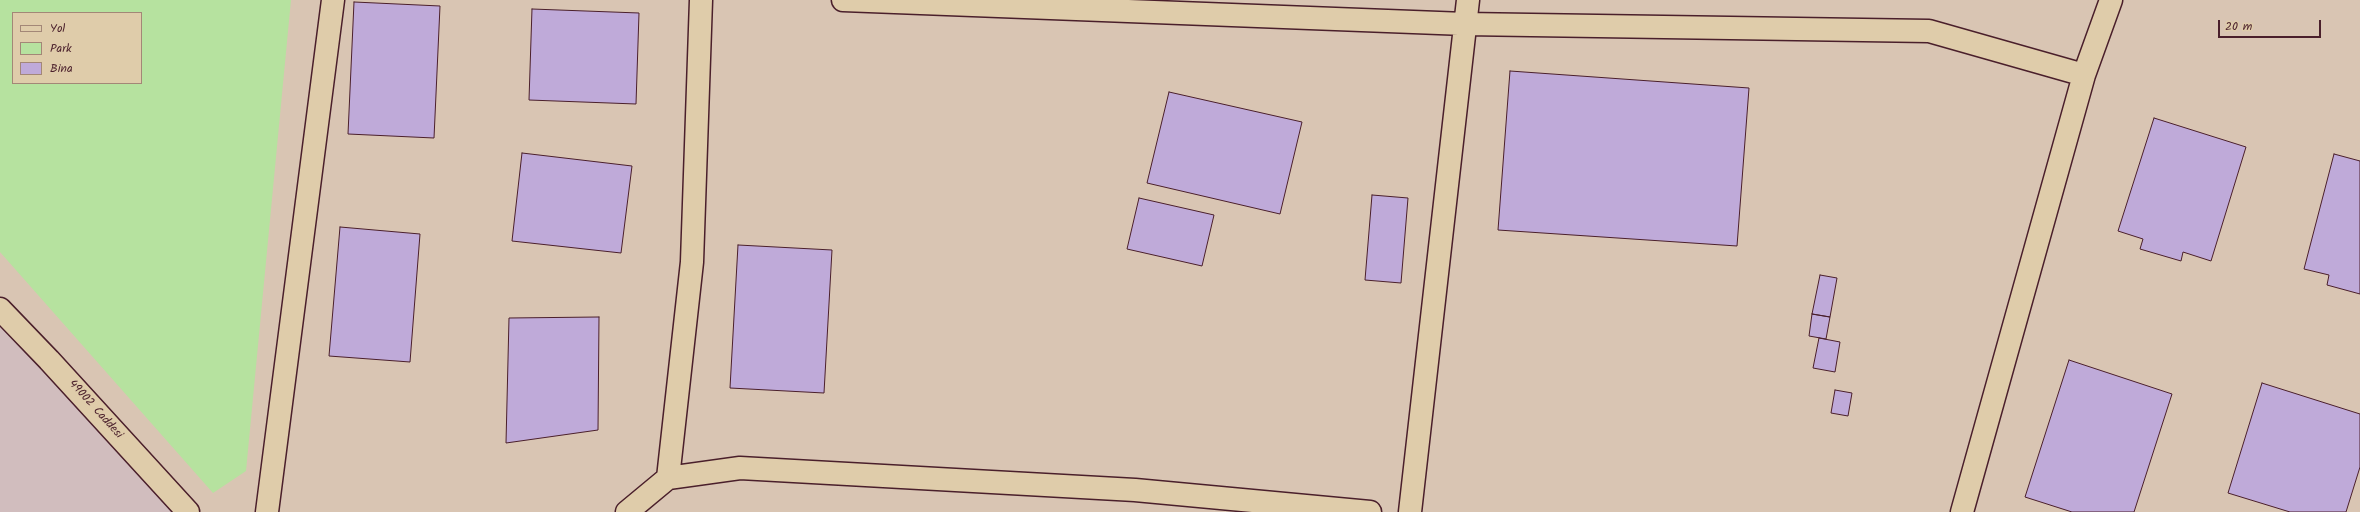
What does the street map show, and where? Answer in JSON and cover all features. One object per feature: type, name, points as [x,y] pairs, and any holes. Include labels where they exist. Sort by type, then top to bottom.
[{"type":"street","points":[[267,512],[334,0]]},
{"type":"street","points":[[668,478],[692,262],[701,0]]},
{"type":"street","points":[[843,0],[1465,24],[1929,31],[2084,75]]},
{"type":"street","points":[[1410,512],[1468,0]]},
{"type":"street","points":[[1962,512],[2084,75],[2111,0]]},
{"type":"street","name":"49002 Caddesi","points":[[0,309],[49,360],[188,512]]},
{"type":"street","points":[[627,512],[668,478],[740,468],[1135,490],[1370,512]]},
{"type":"shaded area","points":[[0,299],[190,512],[0,512]]},
{"type":"green space","points":[[0,0],[291,0],[246,471],[213,493],[0,252]]},
{"type":"building","points":[[354,2],[440,6],[434,138],[348,134]]},
{"type":"building","points":[[532,9],[639,13],[636,104],[529,100]]},
{"type":"building","points":[[1510,71],[1749,88],[1737,246],[1498,230]]},
{"type":"building","points":[[1169,92],[1302,122],[1280,214],[1147,183]]},
{"type":"building","points":[[2154,118],[2246,147],[2211,261],[2183,252],[2181,261],[2140,249],[2143,239],[2118,231]]},
{"type":"building","points":[[522,153],[632,166],[621,253],[512,241]]},
{"type":"building","points":[[2334,154],[2360,161],[2360,294],[2327,285],[2329,275],[2304,269]]},
{"type":"building","points":[[1372,195],[1408,198],[1401,283],[1365,280]]},
{"type":"building","points":[[1139,198],[1214,215],[1202,266],[1127,249]]},
{"type":"building","points":[[340,227],[420,234],[410,362],[329,356]]},
{"type":"building","points":[[738,245],[832,250],[824,393],[730,388]]},
{"type":"building","points":[[1820,275],[1837,278],[1830,317],[1812,314]]},
{"type":"building","points":[[1812,314],[1830,317],[1826,339],[1809,336]]},
{"type":"building","points":[[599,317],[598,430],[506,443],[509,318]]},
{"type":"building","points":[[1819,338],[1840,342],[1835,372],[1813,368]]},
{"type":"building","points":[[2069,360],[2172,394],[2134,512],[2072,512],[2025,497]]},
{"type":"building","points":[[2262,383],[2360,414],[2360,467],[2346,512],[2290,512],[2228,493]]},
{"type":"building","points":[[1835,390],[1852,393],[1848,416],[1831,413]]}]
